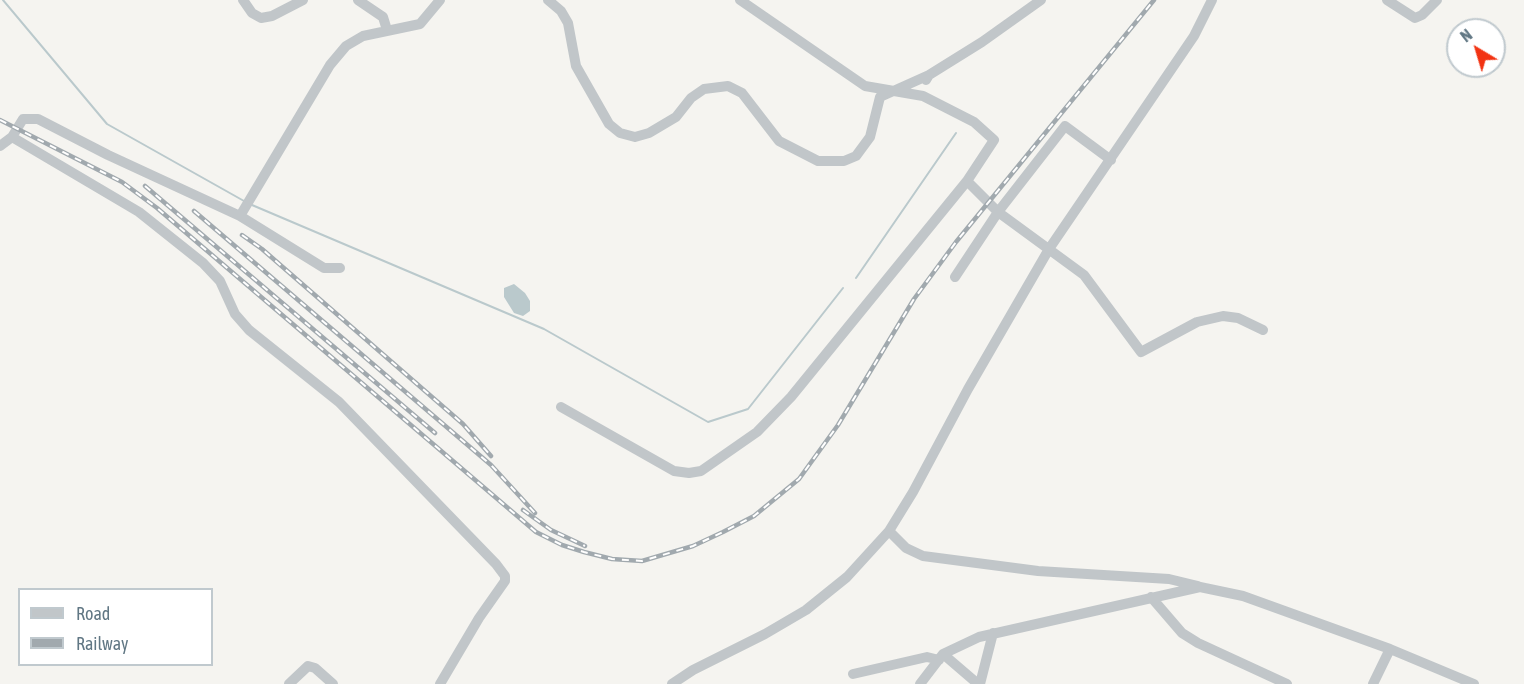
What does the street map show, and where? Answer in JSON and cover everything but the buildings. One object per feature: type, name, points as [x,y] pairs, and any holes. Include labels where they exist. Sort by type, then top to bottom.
[{"type":"street","points":[[243,0],[252,13],[261,18],[272,16],[303,0]]},
{"type":"street","points":[[358,0],[383,17],[387,30]]},
{"type":"street","points":[[240,216],[330,65],[346,46],[363,36],[420,24],[440,0]]},
{"type":"street","points":[[548,0],[561,11],[568,23],[576,66],[609,124],[620,133],[635,137],[649,133],[676,117],[691,98],[704,89],[728,86],[742,93],[779,141],[818,162],[833,163],[856,156],[864,147],[870,137],[880,97],[929,75],[982,42],[1041,0]]},
{"type":"street","points":[[561,406],[674,471],[689,473],[701,471],[757,432],[791,397],[967,181],[994,140],[956,111],[923,96],[866,86],[752,5],[740,0]]},
{"type":"street","points":[[672,684],[693,670],[765,634],[806,610],[847,578],[888,531],[913,492],[968,389],[1049,249],[1194,36],[1212,0]]},
{"type":"street","points":[[1387,0],[1414,18],[1422,15],[1437,0]]},
{"type":"street","points":[[923,96],[923,84],[929,75]]},
{"type":"street","points":[[866,86],[874,114]]},
{"type":"street","points":[[0,146],[12,137],[23,119],[38,119],[108,155],[240,216],[324,268],[340,268]]},
{"type":"street","points":[[955,278],[998,212],[1065,126],[1111,160]]},
{"type":"street","points":[[12,137],[139,212],[203,263],[220,281],[235,314],[249,330],[339,402],[496,564],[505,576],[505,581],[479,618],[440,684]]},
{"type":"street","points":[[967,181],[998,212],[1084,275],[1141,352],[1147,351],[1197,322],[1223,316],[1238,318],[1263,330]]},
{"type":"street","points":[[888,531],[906,548],[923,556],[1038,571],[1169,579],[1243,596],[1390,649],[1474,684]]},
{"type":"street","points":[[920,684],[941,657],[960,644],[993,633],[1200,587]]},
{"type":"street","points":[[1151,597],[1182,633],[1198,643],[1287,684]]},
{"type":"street","points":[[853,674],[927,657],[941,657],[979,684],[993,633]]},
{"type":"street","points":[[1373,684],[1390,649]]},
{"type":"street","points":[[289,684],[308,666],[315,668],[333,684]]},
{"type":"shaded area","points":[[514,284],[525,293],[530,301],[530,311],[523,316],[514,313],[504,297],[504,288]]},
{"type":"waterway","points":[[3,0],[107,124],[244,201]]},
{"type":"waterway","points":[[856,278],[956,133]]},
{"type":"waterway","points":[[252,205],[544,329],[708,422],[748,409],[843,288]]},
{"type":"railway","points":[[0,120],[122,182],[157,208],[536,532],[562,545],[584,552],[612,559],[642,561],[693,546],[754,516],[799,479],[838,425],[914,299],[956,242],[1154,0]]},
{"type":"railway","points":[[145,186],[435,433]]},
{"type":"railway","points":[[194,211],[491,465],[535,513]]},
{"type":"railway","points":[[242,235],[262,249],[463,424],[491,456]]},
{"type":"railway","points":[[523,510],[551,530],[585,546]]}]
